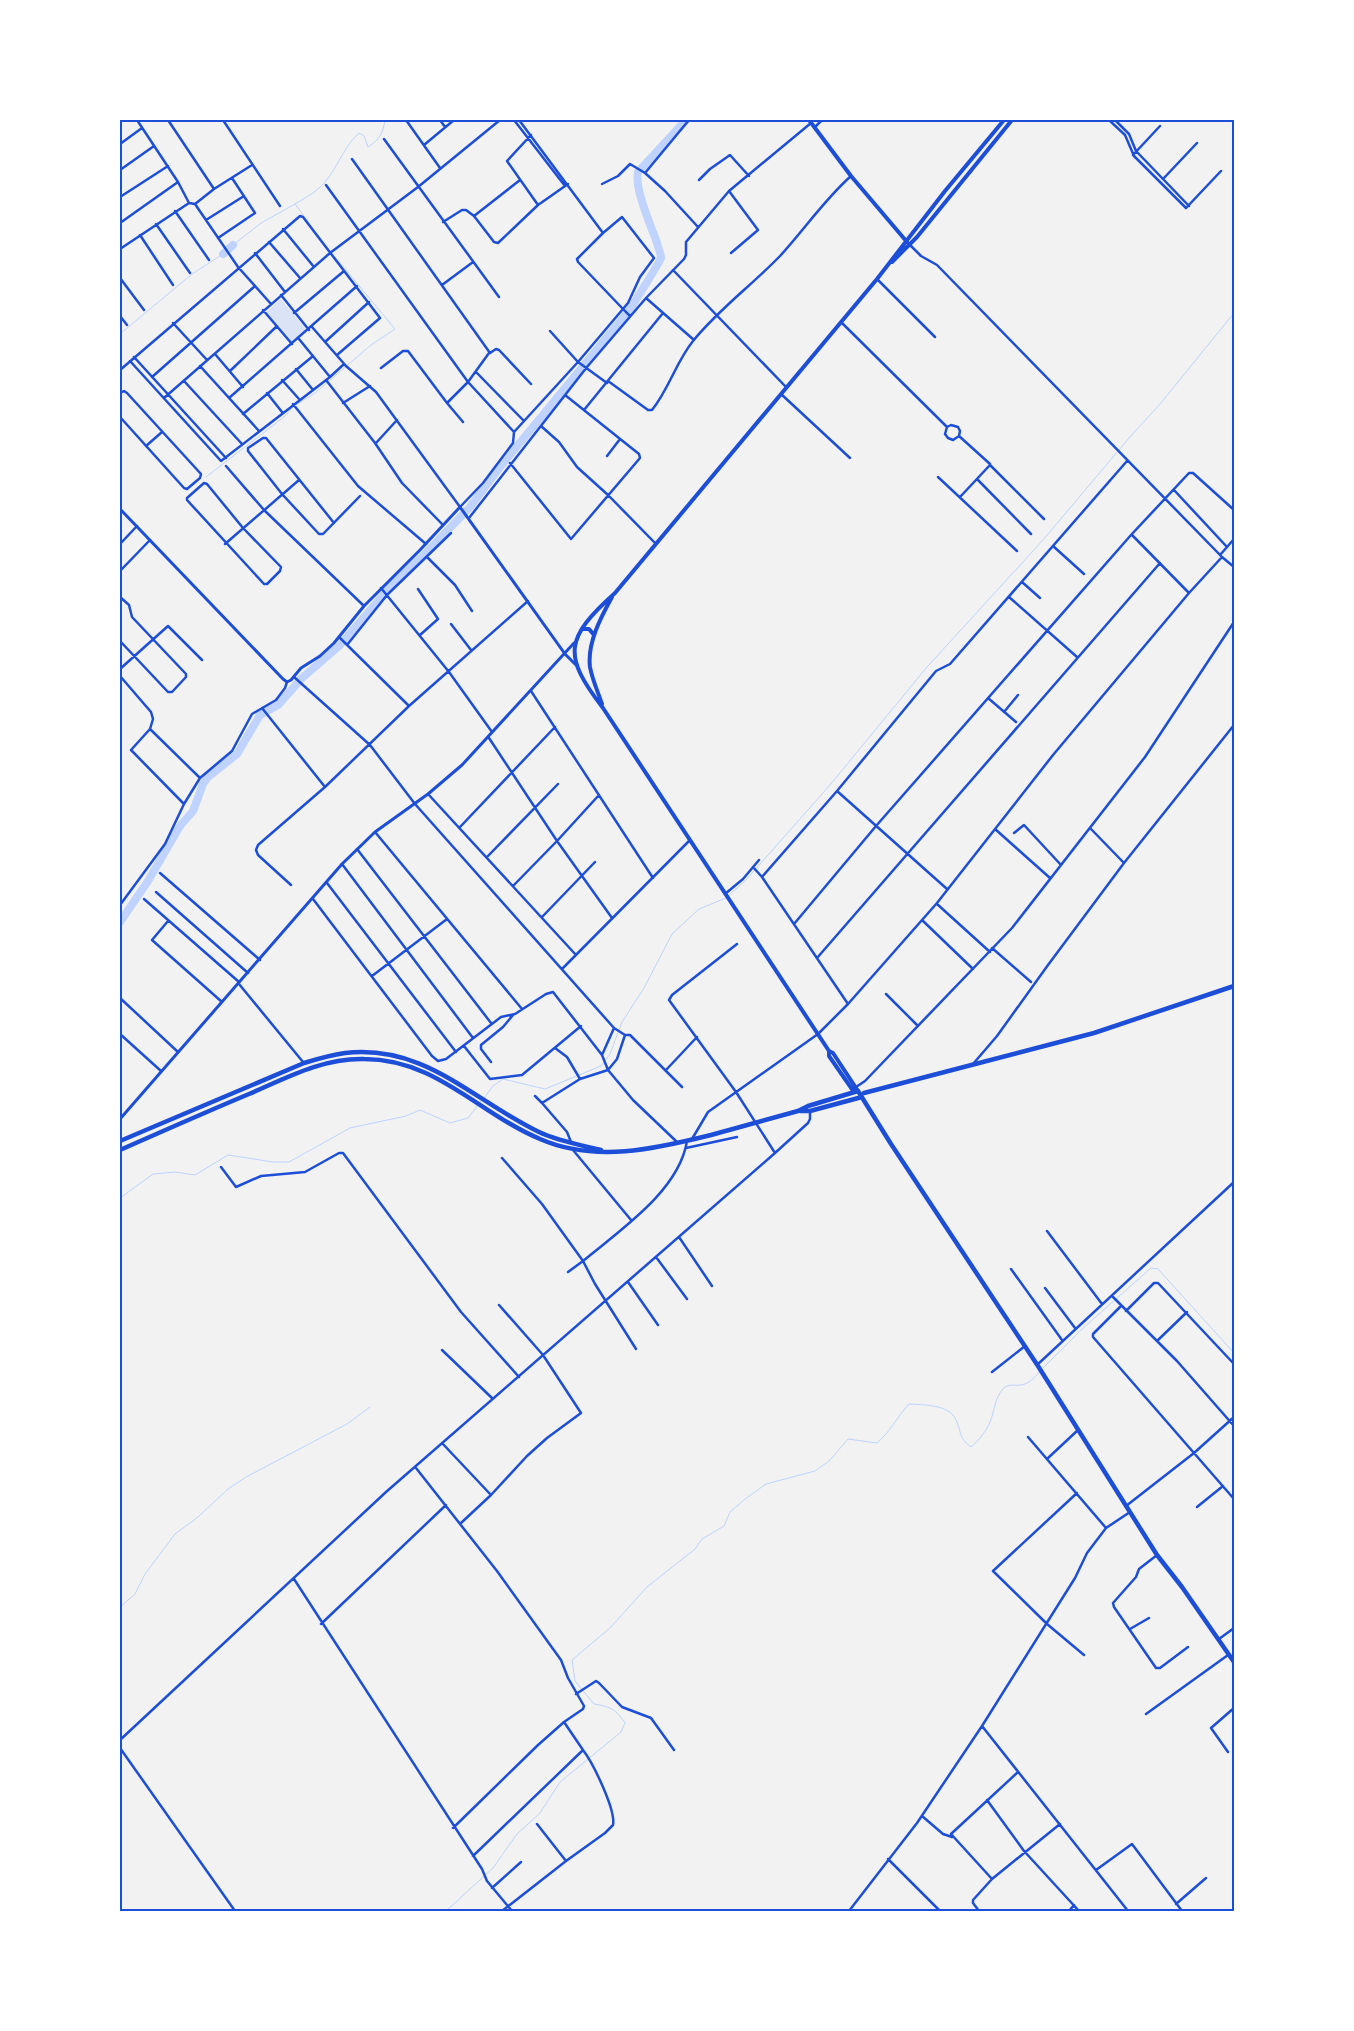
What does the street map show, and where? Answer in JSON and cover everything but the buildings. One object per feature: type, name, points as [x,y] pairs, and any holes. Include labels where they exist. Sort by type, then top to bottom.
[{"type":"highway","points":[[120,1141],[304,1063],[345,1053],[365,1052],[401,1057],[427,1066],[476,1094],[490,1107],[541,1140],[573,1150],[633,1152],[678,1143],[756,1123],[859,1092],[972,1066],[1094,1033],[1234,986]]},
{"type":"highway","points":[[120,1150],[307,1068],[344,1060],[380,1060],[413,1067],[436,1077],[471,1098],[540,1132],[572,1143],[605,1151]]},
{"type":"highway","points":[[859,1092],[1038,1365],[1157,1555],[1182,1587],[1234,1662]]},
{"type":"highway","points":[[798,1111],[810,1111],[859,1092]]},
{"type":"main road","points":[[859,1092],[829,1056],[829,1052],[818,1034],[580,676],[576,665],[574,643],[582,629],[602,605],[615,593],[877,280],[906,241],[1004,120]]},
{"type":"main road","points":[[888,265],[910,245],[1012,120]]},
{"type":"main road","points":[[810,122],[850,176],[910,245]]},
{"type":"main road","points":[[603,708],[590,666],[594,635],[615,593]]},
{"type":"main road","points":[[582,629],[589,629],[594,635]]},
{"type":"main road","points":[[580,676],[590,676],[592,672]]},
{"type":"street","points":[[137,120],[168,166],[189,203]]},
{"type":"street","points":[[168,120],[214,189]]},
{"type":"street","points":[[223,120],[280,206]]},
{"type":"street","points":[[406,120],[440,168]]},
{"type":"street","points":[[440,120],[445,127]]},
{"type":"street","points":[[424,145],[454,120]]},
{"type":"street","points":[[164,398],[331,252],[418,187],[500,120]]},
{"type":"street","points":[[514,120],[529,136]]},
{"type":"street","points":[[519,120],[529,136],[603,233]]},
{"type":"street","points":[[645,173],[689,120]]},
{"type":"street","points":[[814,128],[822,120]]},
{"type":"street","points":[[1109,120],[1124,135],[1132,155],[1185,208],[1190,206],[1221,171]]},
{"type":"street","points":[[1116,120],[1129,134],[1136,151],[1190,206]]},
{"type":"street","points":[[468,518],[629,315],[686,257],[685,244],[729,191],[749,176],[810,122]]},
{"type":"street","points":[[1132,155],[1160,126]]},
{"type":"street","points":[[120,144],[142,128]]},
{"type":"street","points":[[529,136],[507,159],[538,205]]},
{"type":"street","points":[[384,139],[498,297]]},
{"type":"street","points":[[1163,179],[1197,143]]},
{"type":"street","points":[[120,170],[154,146]]},
{"type":"street","points":[[699,180],[710,168],[730,156],[749,176]]},
{"type":"street","points":[[352,158],[490,353]]},
{"type":"street","points":[[602,184],[618,176],[630,164],[645,173],[665,191],[698,227]]},
{"type":"street","points":[[195,204],[214,189],[252,165]]},
{"type":"street","points":[[120,197],[168,166]]},
{"type":"street","points":[[550,331],[579,363],[648,410],[652,410],[673,376],[679,361],[694,340],[780,256],[850,176]]},
{"type":"street","points":[[218,238],[255,214],[232,178]]},
{"type":"street","points":[[474,216],[520,180]]},
{"type":"street","points":[[120,223],[178,182]]},
{"type":"street","points":[[326,185],[468,382],[514,432]]},
{"type":"street","points":[[444,222],[464,209],[474,216],[494,242],[498,243],[538,205],[566,185]]},
{"type":"street","points":[[729,191],[758,230],[731,253]]},
{"type":"street","points":[[206,220],[244,196]]},
{"type":"street","points":[[120,249],[175,211],[189,203],[195,204],[225,250],[270,304]]},
{"type":"street","points":[[175,211],[209,260]]},
{"type":"street","points":[[120,370],[238,267],[298,217],[302,216],[380,318],[337,355]]},
{"type":"street","points":[[120,904],[165,844],[184,804],[200,778],[232,752],[250,717],[280,695],[287,682],[295,678],[301,668],[320,656],[341,638],[364,606],[461,508],[483,483],[513,443],[514,432],[579,363],[624,310],[632,297],[640,277],[654,258],[622,217],[603,233],[577,261],[624,310],[629,315]]},
{"type":"street","points":[[156,224],[190,273]]},
{"type":"street","points":[[283,229],[314,267]]},
{"type":"street","points":[[140,236],[174,285]]},
{"type":"street","points":[[269,241],[300,278]]},
{"type":"street","points":[[910,245],[919,254],[937,266],[1115,449],[1234,567]]},
{"type":"street","points":[[255,253],[285,292]]},
{"type":"street","points":[[442,285],[473,262]]},
{"type":"street","points":[[673,270],[786,387]]},
{"type":"street","points":[[294,313],[344,271]]},
{"type":"street","points":[[120,278],[144,310]]},
{"type":"street","points":[[877,280],[935,337]]},
{"type":"street","points":[[152,377],[255,286]]},
{"type":"street","points":[[229,398],[299,339],[357,286]]},
{"type":"street","points":[[281,295],[294,313],[325,342],[346,366],[370,386],[397,420],[565,654],[576,665]]},
{"type":"street","points":[[646,298],[694,340]]},
{"type":"street","points":[[325,342],[369,302]]},
{"type":"street","points":[[263,310],[292,344]]},
{"type":"street","points":[[584,410],[663,313]]},
{"type":"street","points":[[120,316],[127,325]]},
{"type":"street","points":[[841,322],[947,427]]},
{"type":"street","points":[[173,323],[207,360]]},
{"type":"street","points":[[230,371],[277,326]]},
{"type":"street","points":[[299,339],[330,376]]},
{"type":"street","points":[[447,403],[468,382],[490,353],[496,349],[531,384]]},
{"type":"street","points":[[381,368],[403,351],[408,351],[463,422]]},
{"type":"street","points":[[215,354],[243,387]]},
{"type":"street","points":[[243,414],[313,356]]},
{"type":"street","points":[[134,357],[226,458]]},
{"type":"street","points":[[130,361],[221,461],[294,405],[299,399],[327,382],[330,376],[346,366]]},
{"type":"street","points":[[200,366],[259,431]]},
{"type":"street","points":[[296,370],[313,390]]},
{"type":"street","points":[[476,372],[524,422]]},
{"type":"street","points":[[184,380],[242,444]]},
{"type":"street","points":[[282,380],[299,399]]},
{"type":"street","points":[[327,382],[375,443],[402,483],[444,526]]},
{"type":"street","points":[[344,403],[370,386]]},
{"type":"street","points":[[120,393],[124,391],[127,393],[201,474],[200,478],[186,489],[120,417]]},
{"type":"street","points":[[267,394],[283,412]]},
{"type":"street","points":[[510,463],[571,539],[640,457],[565,394]]},
{"type":"street","points":[[781,394],[850,458]]},
{"type":"street","points":[[294,405],[358,486],[426,544]]},
{"type":"street","points":[[375,443],[397,420]]},
{"type":"street","points":[[947,427],[951,425],[956,426],[960,431],[959,436]]},
{"type":"street","points":[[541,426],[559,442],[577,468],[608,495],[656,544]]},
{"type":"street","points":[[947,427],[945,434],[948,438],[953,440],[959,436]]},
{"type":"street","points":[[146,446],[162,432]]},
{"type":"street","points":[[959,436],[1044,518]]},
{"type":"street","points":[[334,523],[266,438],[248,448],[248,452],[282,494],[319,534],[323,534],[334,523],[360,496]]},
{"type":"street","points":[[606,456],[620,439]]},
{"type":"street","points":[[761,876],[837,791],[936,671],[950,664],[1127,461]]},
{"type":"street","points":[[960,497],[990,465]]},
{"type":"street","points":[[226,466],[264,510],[364,606]]},
{"type":"street","points":[[794,924],[876,826],[1131,535],[1192,472],[1234,510]]},
{"type":"street","points":[[938,477],[1018,551]]},
{"type":"street","points":[[977,479],[1031,534]]},
{"type":"street","points":[[226,544],[299,480]]},
{"type":"street","points":[[204,483],[207,484],[243,528],[280,567],[280,571],[267,584],[264,584],[226,544],[187,498],[204,483]]},
{"type":"street","points":[[1174,490],[1227,547]]},
{"type":"street","points":[[120,509],[282,679],[287,682]]},
{"type":"street","points":[[120,544],[138,526]]},
{"type":"street","points":[[346,644],[386,594],[451,533]]},
{"type":"street","points":[[1131,535],[1189,592]]},
{"type":"street","points":[[568,1272],[662,1193],[669,1184],[689,1140],[705,1115],[818,1034],[848,1004],[937,903],[1053,755],[1234,539]]},
{"type":"street","points":[[120,572],[150,540]]},
{"type":"street","points":[[1053,546],[1084,574]]},
{"type":"street","points":[[427,557],[454,585],[472,611]]},
{"type":"street","points":[[817,958],[1160,563]]},
{"type":"street","points":[[1022,582],[1040,598]]},
{"type":"street","points":[[382,589],[449,672],[493,733]]},
{"type":"street","points":[[418,589],[438,619],[420,635]]},
{"type":"street","points":[[120,596],[129,605],[132,617],[186,676],[172,692],[168,692],[120,641]]},
{"type":"street","points":[[1009,597],[1078,657]]},
{"type":"street","points":[[291,885],[258,855],[256,850],[370,745],[409,706],[528,601]]},
{"type":"street","points":[[859,1092],[918,1026],[1012,928],[1150,750],[1234,622]]},
{"type":"street","points":[[451,624],[471,650]]},
{"type":"street","points":[[120,669],[168,626],[202,660]]},
{"type":"street","points":[[341,638],[409,706]]},
{"type":"street","points":[[120,1119],[240,984],[342,864],[375,832],[428,794],[462,765],[489,738],[574,643]]},
{"type":"street","points":[[120,676],[151,712],[153,719],[150,729],[131,750],[184,804]]},
{"type":"street","points":[[295,678],[370,745],[415,804],[615,1028],[624,1034],[630,1035],[682,1087]]},
{"type":"street","points":[[531,691],[653,878]]},
{"type":"street","points":[[1004,712],[1018,695]]},
{"type":"street","points":[[988,698],[1016,722]]},
{"type":"street","points":[[263,708],[325,787]]},
{"type":"street","points":[[972,1066],[1005,1026],[1015,1009],[1124,863],[1234,725]]},
{"type":"street","points":[[460,827],[555,728]]},
{"type":"street","points":[[150,729],[200,778]]},
{"type":"street","points":[[489,738],[557,841],[612,918]]},
{"type":"street","points":[[487,857],[558,784]]},
{"type":"street","points":[[837,791],[948,889]]},
{"type":"street","points":[[428,794],[576,955]]},
{"type":"street","points":[[512,886],[557,841],[598,795]]},
{"type":"street","points":[[1014,834],[1023,825],[1061,865]]},
{"type":"street","points":[[1090,828],[1124,863]]},
{"type":"street","points":[[995,829],[1050,878]]},
{"type":"street","points":[[375,832],[522,1009]]},
{"type":"street","points":[[562,969],[689,841]]},
{"type":"street","points":[[357,849],[491,1024]]},
{"type":"street","points":[[725,894],[743,879],[759,860]]},
{"type":"street","points":[[542,917],[595,862]]},
{"type":"street","points":[[342,864],[473,1038]]},
{"type":"street","points":[[754,868],[848,1004]]},
{"type":"street","points":[[160,873],[260,960]]},
{"type":"street","points":[[327,883],[456,1052]]},
{"type":"street","points":[[156,892],[248,973]]},
{"type":"street","points":[[144,899],[240,984],[304,1063]]},
{"type":"street","points":[[313,899],[435,1059],[440,1062],[444,1061],[503,1016],[513,1015]]},
{"type":"street","points":[[937,903],[990,952]]},
{"type":"street","points":[[372,976],[447,919]]},
{"type":"street","points":[[168,920],[152,940],[222,1003]]},
{"type":"street","points":[[922,920],[973,969]]},
{"type":"street","points":[[737,944],[670,997],[671,1003],[736,1092],[775,1153]]},
{"type":"street","points":[[992,948],[1031,982]]},
{"type":"street","points":[[491,1062],[481,1049],[481,1045],[503,1027],[513,1015],[546,994],[553,992],[602,1055],[608,1070],[637,1104],[678,1143]]},
{"type":"street","points":[[886,994],[918,1026]]},
{"type":"street","points":[[120,998],[178,1052]]},
{"type":"street","points":[[464,1046],[490,1079],[522,1075],[581,1026]]},
{"type":"street","points":[[602,1055],[615,1028]]},
{"type":"street","points":[[120,1034],[161,1071]]},
{"type":"street","points":[[542,1103],[580,1078],[608,1070],[617,1059],[624,1034]]},
{"type":"street","points":[[666,1070],[697,1037]]},
{"type":"street","points":[[555,1048],[567,1057],[580,1078]]},
{"type":"street","points":[[535,1096],[567,1132],[572,1143]]},
{"type":"street","points":[[120,1740],[386,1492],[416,1468],[442,1443],[680,1237],[808,1123],[810,1111]]},
{"type":"street","points":[[686,1148],[737,1137]]},
{"type":"street","points":[[573,1150],[631,1220]]},
{"type":"street","points":[[221,1167],[233,1185],[238,1187],[261,1176],[305,1172],[340,1153],[345,1154],[461,1312],[518,1377]]},
{"type":"street","points":[[502,1158],[542,1204],[583,1261],[595,1284],[636,1349]]},
{"type":"street","points":[[1038,1365],[1075,1328],[1112,1297],[1234,1182]]},
{"type":"street","points":[[1047,1231],[1102,1304]]},
{"type":"street","points":[[680,1237],[712,1286]]},
{"type":"street","points":[[656,1257],[687,1299]]},
{"type":"street","points":[[1011,1268],[1063,1341]]},
{"type":"street","points":[[628,1282],[658,1325]]},
{"type":"street","points":[[1126,1310],[1157,1282],[1234,1364]]},
{"type":"street","points":[[1045,1288],[1075,1328]]},
{"type":"street","points":[[1112,1297],[1177,1362],[1234,1426]]},
{"type":"street","points":[[461,1523],[547,1438],[581,1414],[543,1355],[499,1305]]},
{"type":"street","points":[[1121,1306],[1092,1334],[1093,1337],[1234,1499]]},
{"type":"street","points":[[1157,1342],[1187,1312]]},
{"type":"street","points":[[992,1372],[1025,1346]]},
{"type":"street","points":[[442,1350],[493,1399]]},
{"type":"street","points":[[1126,1506],[1194,1453],[1234,1417]]},
{"type":"street","points":[[1048,1458],[1078,1430]]},
{"type":"street","points":[[1028,1438],[1048,1458],[1106,1528]]},
{"type":"street","points":[[442,1443],[491,1495]]},
{"type":"street","points":[[416,1468],[461,1523],[561,1660],[584,1708],[564,1722],[538,1745],[454,1828]]},
{"type":"street","points":[[1197,1507],[1223,1486]]},
{"type":"street","points":[[1077,1493],[993,1571],[1047,1624],[1084,1655]]},
{"type":"street","points":[[322,1624],[446,1505]]},
{"type":"street","points":[[849,1911],[922,1816],[982,1726],[1075,1578],[1087,1553],[1106,1528],[1131,1512]]},
{"type":"street","points":[[1157,1555],[1139,1569],[1136,1577],[1113,1604],[1157,1669],[1188,1647]]},
{"type":"street","points":[[294,1579],[482,1869],[487,1881],[512,1911]]},
{"type":"street","points":[[1130,1629],[1149,1618]]},
{"type":"street","points":[[1218,1640],[1234,1628]]},
{"type":"street","points":[[1146,1714],[1228,1655]]},
{"type":"street","points":[[576,1694],[599,1682],[622,1707],[651,1718],[674,1750]]},
{"type":"street","points":[[1228,1752],[1211,1728],[1234,1708]]},
{"type":"street","points":[[502,1911],[613,1825],[612,1814],[590,1760],[564,1722]]},
{"type":"street","points":[[982,1726],[1128,1911]]},
{"type":"street","points":[[120,1748],[235,1911]]},
{"type":"street","points":[[473,1856],[583,1750]]},
{"type":"street","points":[[952,1837],[952,1832],[1018,1772]]},
{"type":"street","points":[[987,1800],[1024,1851],[1079,1911]]},
{"type":"street","points":[[922,1816],[943,1834],[952,1837],[992,1879]]},
{"type":"street","points":[[537,1824],[566,1861]]},
{"type":"street","points":[[980,1911],[973,1904],[973,1900],[992,1879],[1024,1851],[1060,1824]]},
{"type":"street","points":[[1094,1867],[1132,1844],[1182,1911]]},
{"type":"street","points":[[888,1859],[940,1911]]},
{"type":"street","points":[[492,1888],[521,1862]]},
{"type":"street","points":[[1176,1904],[1206,1878]]},
{"type":"street","points":[[1069,1911],[1074,1905]]},
{"type":"shaded area","points":[[281,299],[306,329],[291,342],[266,312]]},
{"type":"waterway","points":[[309,223],[295,204],[313,193],[324,183],[348,146],[359,133],[364,136],[368,147],[375,142],[382,133],[385,120]]},
{"type":"waterway","points":[[120,922],[148,881],[180,826],[193,811],[203,784],[208,777],[237,754],[260,715],[278,705],[302,678],[339,646],[391,586],[470,507],[500,467],[631,308],[661,258],[638,187],[638,172],[686,120]]},
{"type":"waterway","points":[[233,245],[261,223],[295,204]]},
{"type":"waterway","points":[[223,254],[233,245]]},
{"type":"waterway","points":[[120,334],[192,274],[223,254]]},
{"type":"waterway","points":[[296,405],[315,393],[371,345],[395,329],[336,258]]},
{"type":"waterway","points":[[729,895],[745,881],[830,785],[927,667],[1043,540],[1160,404],[1234,313]]},
{"type":"waterway","points":[[206,477],[284,417],[293,407]]},
{"type":"waterway","points":[[484,1098],[493,1086],[503,1079],[545,1089],[601,1066],[610,1054],[622,1022],[644,988],[672,934],[699,909],[726,898]]},
{"type":"waterway","points":[[120,1198],[153,1174],[175,1172],[195,1175],[228,1155],[273,1162],[289,1162],[350,1128],[406,1116],[420,1110],[450,1123],[468,1118],[481,1101]]},
{"type":"waterway","points":[[1043,1368],[1082,1329],[1151,1268],[1158,1269],[1234,1353]]},
{"type":"waterway","points":[[446,1911],[493,1868],[517,1834],[540,1813],[560,1782],[621,1732],[625,1723],[618,1715],[612,1709],[594,1704],[575,1681],[572,1660],[610,1628],[647,1587],[695,1549],[702,1539],[724,1526],[730,1512],[766,1484],[815,1471],[829,1461],[848,1439],[877,1443],[909,1404],[935,1406],[948,1411],[956,1420],[962,1437],[971,1447],[982,1436],[988,1426],[996,1401],[1003,1389],[1009,1385],[1027,1383],[1040,1371]]},
{"type":"waterway","points":[[120,1607],[135,1594],[145,1574],[175,1534],[198,1517],[228,1489],[246,1477],[347,1424],[370,1407]]}]
